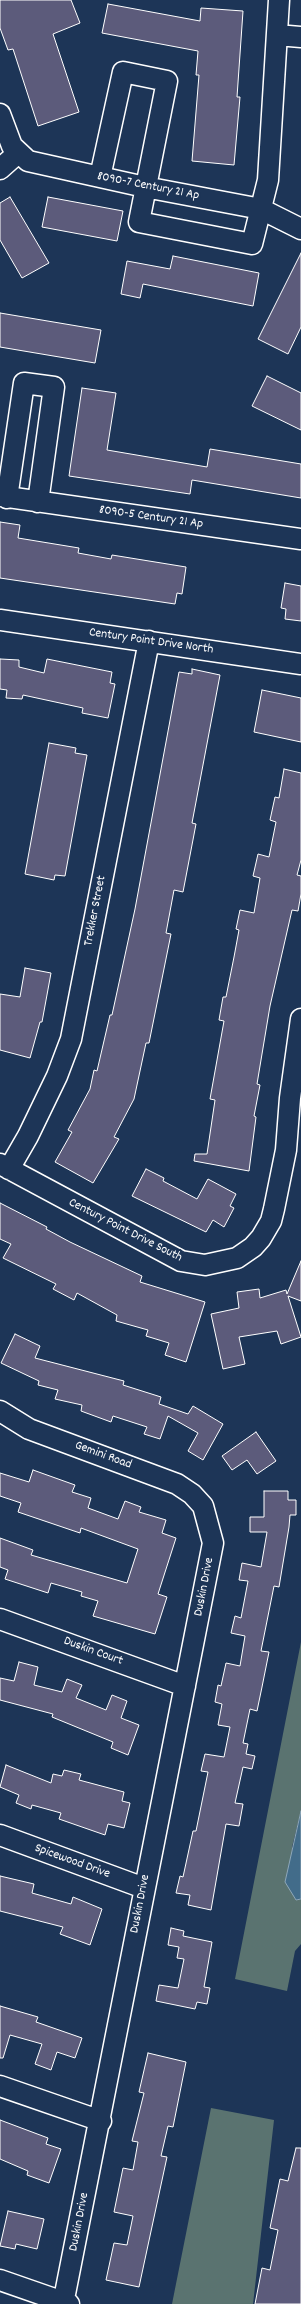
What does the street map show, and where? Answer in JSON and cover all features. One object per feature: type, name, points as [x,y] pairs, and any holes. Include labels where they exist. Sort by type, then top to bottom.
[{"type":"street","points":[[100,177],[123,72],[167,81],[139,222],[252,244],[268,180],[279,0]]},
{"type":"street","points":[[277,35],[301,37]]},
{"type":"street","points":[[0,169],[18,153],[12,146],[2,123]]},
{"type":"street","name":"8090-7 Century 21 Ap","points":[[18,153],[28,161],[145,187],[261,209],[301,229]]},
{"type":"street","points":[[4,497],[24,383],[54,387],[38,502]]},
{"type":"street","name":"8090-5 Century 21 Ap","points":[[4,497],[301,539]]},
{"type":"street","name":"Century Point Drive North","points":[[0,620],[301,664]]},
{"type":"street","name":"Trekker Street","points":[[4,1167],[28,1136],[57,1076],[71,1039],[149,641]]},
{"type":"street","name":"Century Point Drive South","points":[[4,1167],[181,1261],[205,1265],[222,1263],[237,1258],[254,1247],[271,1221],[286,1150],[290,1098],[301,1019]]},
{"type":"street","name":"Gemini Road","points":[[0,1411],[29,1429],[177,1484],[192,1494],[203,1506]]},
{"type":"street","name":"Duskin Drive","points":[[65,2303],[101,2121],[144,1888],[186,1686],[213,1544],[203,1506]]},
{"type":"street","name":"Duskin Court","points":[[0,1619],[186,1686]]},
{"type":"street","name":"Spicewood Drive","points":[[0,1835],[144,1888]]},
{"type":"street","points":[[0,2086],[101,2121]]},
{"type":"street","points":[[0,2280],[65,2303]]},
{"type":"green space","points":[[301,1642],[301,1811],[292,1847],[296,1900],[301,1899],[301,1944],[295,1951],[287,1991],[235,1979]]},
{"type":"green space","points":[[211,2108],[274,2120],[253,2304],[172,2304]]},
{"type":"water","points":[[301,1811],[301,1899],[296,1900],[285,1882]]},
{"type":"building","points":[[0,0],[71,0],[80,23],[53,34],[79,112],[38,126],[13,49],[8,50],[0,28]]},
{"type":"building","points":[[108,4],[200,21],[201,8],[243,11],[237,97],[240,97],[234,165],[192,161],[199,75],[196,75],[198,51],[102,33]]},
{"type":"building","points":[[10,197],[49,263],[22,278],[0,240],[0,203]]},
{"type":"building","points":[[48,197],[123,211],[117,241],[42,227]]},
{"type":"building","points":[[301,253],[301,327],[288,354],[258,339]]},
{"type":"building","points":[[173,256],[259,273],[253,306],[143,284],[140,298],[121,294],[127,261],[170,269]]},
{"type":"building","points":[[0,313],[101,330],[95,363],[0,347]]},
{"type":"building","points":[[267,376],[301,393],[301,430],[252,406]]},
{"type":"building","points":[[82,388],[116,393],[107,450],[207,467],[210,449],[301,464],[301,498],[192,480],[190,494],[69,476]]},
{"type":"building","points":[[0,522],[20,525],[18,538],[79,548],[78,553],[111,559],[112,555],[186,567],[182,594],[177,593],[175,604],[0,578]]},
{"type":"building","points":[[285,583],[301,586],[301,621],[285,619],[286,609],[281,608]]},
{"type":"building","points":[[0,659],[19,660],[19,667],[44,673],[47,659],[112,672],[110,683],[115,684],[108,718],[82,713],[83,708],[23,695],[22,699],[6,698],[7,690],[0,689]]},
{"type":"building","points":[[192,669],[220,675],[192,823],[196,824],[183,892],[174,890],[166,933],[171,934],[149,1043],[146,1043],[134,1099],[114,1137],[119,1139],[93,1183],[55,1162],[72,1132],[68,1130],[90,1089],[94,1070],[97,1071],[110,1015],[112,1015],[135,909],[179,672],[192,674]]},
{"type":"building","points":[[262,690],[301,698],[301,742],[254,732]]},
{"type":"building","points":[[49,743],[76,748],[75,753],[87,755],[65,876],[55,875],[54,880],[25,874]]},
{"type":"building","points":[[284,769],[301,773],[301,860],[297,875],[301,876],[301,894],[298,911],[292,910],[270,1006],[257,1084],[260,1085],[254,1116],[256,1117],[249,1171],[194,1161],[195,1154],[207,1154],[215,1100],[210,1099],[224,1021],[219,1020],[223,997],[226,997],[234,957],[239,930],[236,929],[240,910],[254,913],[260,878],[253,876],[258,854],[269,857],[276,822],[270,820],[275,797],[279,798]]},
{"type":"building","points":[[25,968],[51,973],[42,1022],[40,1022],[30,1058],[0,1050],[0,994],[20,997]]},
{"type":"building","points":[[146,1169],[164,1178],[163,1181],[197,1199],[208,1179],[236,1194],[230,1206],[234,1208],[224,1227],[213,1220],[206,1232],[132,1196]]},
{"type":"building","points":[[0,1203],[47,1227],[46,1229],[70,1242],[142,1276],[140,1282],[205,1302],[186,1362],[165,1355],[169,1343],[146,1336],[148,1330],[116,1321],[117,1315],[77,1293],[74,1300],[53,1289],[56,1284],[3,1258],[11,1244],[0,1239]]},
{"type":"building","points":[[301,1261],[301,1301],[288,1296],[301,1337],[281,1344],[277,1331],[239,1337],[245,1364],[223,1369],[211,1314],[239,1308],[237,1292],[259,1289],[260,1298],[286,1290],[287,1294]]},
{"type":"building","points":[[15,1334],[40,1346],[35,1358],[124,1381],[123,1385],[161,1397],[159,1404],[188,1414],[193,1406],[223,1424],[203,1460],[188,1451],[198,1433],[168,1416],[160,1439],[144,1434],[147,1427],[113,1416],[111,1422],[81,1411],[82,1405],[55,1399],[58,1390],[38,1385],[39,1381],[1,1363]]},
{"type":"building","points":[[256,1432],[276,1461],[257,1474],[247,1460],[232,1470],[222,1456]]},
{"type":"building","points":[[33,1470],[75,1485],[72,1492],[91,1498],[88,1508],[118,1519],[125,1501],[141,1507],[139,1512],[166,1520],[162,1533],[176,1538],[158,1594],[167,1597],[155,1634],[93,1616],[98,1601],[81,1596],[82,1592],[51,1583],[48,1593],[5,1579],[8,1570],[0,1567],[0,1538],[33,1550],[31,1555],[127,1583],[138,1549],[81,1528],[80,1533],[18,1512],[21,1503],[0,1496],[0,1473],[29,1482]]},
{"type":"building","points":[[264,1491],[288,1491],[288,1500],[296,1500],[296,1515],[290,1515],[279,1587],[274,1586],[261,1651],[269,1652],[257,1711],[250,1709],[243,1743],[248,1744],[246,1754],[255,1756],[252,1769],[243,1767],[235,1803],[243,1804],[239,1826],[226,1824],[211,1910],[188,1905],[190,1895],[176,1893],[180,1876],[183,1877],[193,1831],[196,1831],[208,1772],[201,1771],[205,1754],[224,1757],[230,1727],[218,1725],[222,1704],[215,1702],[218,1685],[221,1686],[226,1663],[240,1666],[245,1636],[231,1633],[235,1616],[241,1618],[248,1581],[239,1580],[242,1563],[261,1567],[267,1532],[250,1532],[250,1517],[264,1517]]},
{"type":"building","points":[[19,1662],[38,1667],[34,1685],[62,1692],[67,1679],[82,1685],[76,1698],[106,1710],[112,1695],[127,1701],[121,1718],[139,1725],[128,1755],[111,1748],[113,1742],[52,1717],[53,1714],[0,1700],[0,1678],[14,1681]]},
{"type":"building","points":[[6,1765],[51,1783],[53,1774],[62,1776],[64,1770],[81,1774],[79,1780],[124,1792],[122,1801],[130,1803],[124,1828],[108,1824],[105,1835],[59,1819],[61,1813],[32,1805],[31,1809],[16,1803],[19,1795],[0,1787]]},
{"type":"building","points":[[0,1876],[34,1884],[32,1893],[71,1904],[73,1897],[102,1909],[90,1945],[60,1934],[63,1927],[0,1911]]},
{"type":"building","points":[[171,1928],[184,1931],[183,1936],[212,1942],[204,1987],[210,1988],[207,2004],[197,2002],[195,2009],[156,2001],[159,1985],[178,1988],[184,1959],[177,1958],[179,1947],[168,1945]]},
{"type":"building","points":[[0,2006],[38,2017],[36,2022],[82,2038],[75,2058],[57,2052],[51,2070],[35,2064],[42,2044],[10,2035],[3,2058],[0,2058]]},
{"type":"building","points":[[148,2053],[186,2062],[173,2127],[168,2126],[161,2156],[167,2157],[139,2287],[106,2280],[114,2243],[127,2245],[133,2216],[114,2212],[123,2168],[133,2170],[138,2142],[132,2141],[144,2093],[139,2092]]},
{"type":"building","points":[[0,2120],[48,2138],[46,2144],[61,2149],[49,2183],[27,2175],[28,2171],[0,2159]]},
{"type":"building","points":[[296,2148],[301,2148],[301,2304],[255,2304],[262,2268],[270,2270],[278,2230],[270,2228],[280,2179],[288,2181]]},
{"type":"building","points":[[8,2211],[44,2219],[37,2249],[16,2244],[15,2249],[0,2246]]}]
